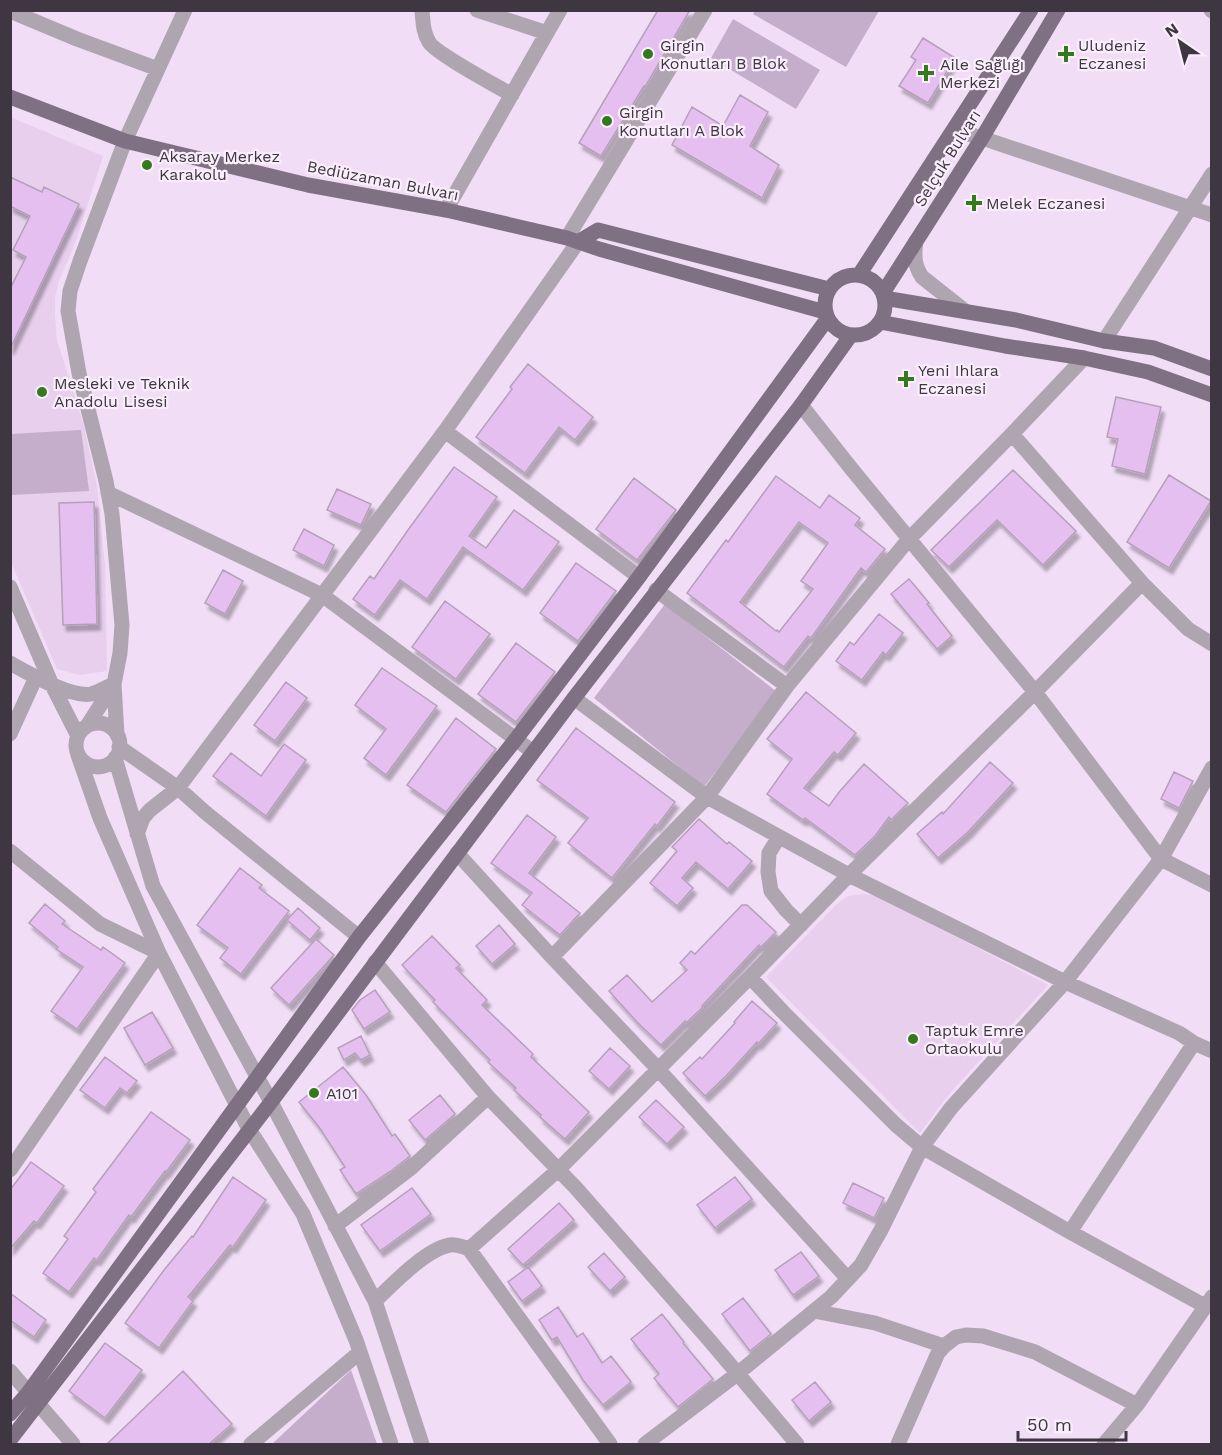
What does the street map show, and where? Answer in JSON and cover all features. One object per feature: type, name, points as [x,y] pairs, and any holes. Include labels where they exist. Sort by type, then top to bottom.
[{"type":"main road","name":"Selçuk Bulvarı","points":[[859,275],[1031,10]]},
{"type":"main road","name":"Selçuk Bulvarı","points":[[884,295],[982,138],[1058,10]]},
{"type":"main road","name":"Bediüzaman Bulvarı","points":[[10,97],[126,141],[308,185],[446,210],[572,240],[826,315]]},
{"type":"main road","points":[[572,240],[598,230],[830,289]]},
{"type":"main road","points":[[849,275],[859,275],[876,283],[884,295],[885,310],[875,328],[856,336],[836,329],[829,322],[825,302],[832,284],[849,275]]},
{"type":"main road","points":[[884,295],[1154,348],[1212,369]]},
{"type":"main road","points":[[10,1440],[33,1398],[236,1105],[359,937],[516,739],[639,577],[826,315]]},
{"type":"main road","points":[[880,322],[1005,346],[1084,358],[1148,372],[1212,395]]},
{"type":"main road","points":[[10,1414],[33,1398],[271,1102],[574,698],[801,405],[851,335]]},
{"type":"street","points":[[78,755],[88,765],[98,767],[110,763],[117,747],[114,684],[122,625],[112,514],[79,373],[68,311],[70,291],[126,141],[185,10]]},
{"type":"street","points":[[422,10],[423,29],[430,45],[512,95]]},
{"type":"street","points":[[477,10],[547,33]]},
{"type":"street","points":[[446,210],[560,10]]},
{"type":"street","points":[[137,834],[143,818],[178,788],[445,431],[572,240],[705,10]]},
{"type":"street","points":[[10,11],[158,69]]},
{"type":"street","points":[[954,130],[1212,215]]},
{"type":"street","points":[[1104,340],[1212,174]]},
{"type":"street","points":[[916,241],[914,256],[918,272],[965,311]]},
{"type":"street","points":[[552,957],[707,797],[787,686],[909,539],[1084,358]]},
{"type":"street","points":[[801,405],[1035,692],[1161,859],[1212,885]]},
{"type":"street","points":[[445,431],[639,577]]},
{"type":"street","points":[[1012,434],[1142,584],[1188,629],[1212,644]]},
{"type":"street","points":[[108,493],[322,596],[533,752]]},
{"type":"street","points":[[469,1249],[558,1170],[849,875],[1142,584]]},
{"type":"street","points":[[10,587],[51,685],[82,731]]},
{"type":"street","points":[[657,590],[787,686]]},
{"type":"street","points":[[10,663],[51,685],[73,692],[89,694],[114,684]]},
{"type":"street","points":[[10,734],[36,677]]},
{"type":"street","points":[[114,684],[75,744],[100,818],[159,953],[236,1105],[303,1214],[356,1340],[391,1444]]},
{"type":"street","points":[[574,698],[707,797],[779,837],[849,875],[1065,982],[1179,1033],[1212,1051]]},
{"type":"street","points":[[82,731],[94,723],[103,723],[111,727],[137,834],[153,886],[271,1102],[375,1301],[422,1444]]},
{"type":"street","points":[[117,747],[178,788],[359,937]]},
{"type":"street","points":[[645,1444],[737,1374],[831,1297],[861,1265],[922,1147],[951,1108],[1065,982],[1161,859],[1212,768]]},
{"type":"street","points":[[779,837],[769,854],[768,872],[771,891],[801,925]]},
{"type":"street","points":[[10,851],[100,924],[159,953]]},
{"type":"street","points":[[457,853],[658,1069],[848,1279]]},
{"type":"street","points":[[10,1170],[159,953]]},
{"type":"street","points":[[375,962],[488,1097],[558,1170],[797,1444]]},
{"type":"street","points":[[750,977],[896,1125],[922,1147],[1070,1232],[1208,1301],[1112,1442]]},
{"type":"street","points":[[1070,1232],[1194,1043]]},
{"type":"street","points":[[336,1226],[411,1168],[488,1097]]},
{"type":"street","points":[[375,1301],[415,1264],[437,1249],[453,1244],[469,1249],[610,1444]]},
{"type":"street","points":[[814,1311],[875,1323],[944,1346]]},
{"type":"street","points":[[898,1444],[938,1353],[956,1336],[983,1336],[1035,1352],[1137,1405]]},
{"type":"street","points":[[251,1444],[360,1352]]},
{"type":"street","points":[[10,1371],[73,1444]]},
{"type":"shaded area","points":[[879,10],[846,67],[753,14],[755,11]]},
{"type":"shaded area","points":[[733,19],[820,70],[796,109],[711,58]]},
{"type":"shaded area","name":"Mesleki ve Teknik Anadolu Lisesi","points":[[10,117],[103,156],[76,241],[59,281],[55,298],[55,315],[57,340],[84,426],[97,487],[105,565],[107,671],[80,675],[57,669],[11,562]]},
{"type":"shaded area","points":[[81,430],[89,491],[11,495],[11,434]]},
{"type":"shaded area","points":[[665,604],[777,692],[704,787],[594,698]]},
{"type":"shaded area","name":"Taptuk Emre Ortaokulu","points":[[864,894],[878,896],[1048,985],[949,1094],[920,1133],[766,977],[837,904],[848,896]]},
{"type":"shaded area","points":[[351,1370],[377,1444],[272,1444]]},
{"type":"building","points":[[658,10],[690,10],[601,156],[579,143]]},
{"type":"building","name":"Aile Sağlığı Merkezi","points":[[923,38],[955,58],[928,103],[899,86],[916,60],[911,57]]},
{"type":"building","points":[[740,95],[768,112],[750,146],[779,165],[762,198],[672,145],[692,107],[723,126]]},
{"type":"building","points":[[10,177],[42,192],[44,187],[79,204],[10,349],[10,289],[26,257],[13,250],[30,216],[10,206]]},
{"type":"building","points":[[528,364],[593,417],[575,440],[559,427],[525,473],[476,437]]},
{"type":"building","points":[[1116,397],[1161,407],[1145,474],[1112,466],[1118,439],[1107,437]]},
{"type":"building","points":[[454,467],[497,497],[469,536],[486,548],[514,510],[559,542],[523,590],[463,547],[427,599],[400,580],[375,615],[353,599],[370,576],[374,579]]},
{"type":"building","points":[[1013,470],[1076,531],[1043,565],[997,520],[949,567],[931,550]]},
{"type":"building","points":[[1169,475],[1211,501],[1169,568],[1127,542]]},
{"type":"building","points":[[776,476],[820,508],[829,495],[860,518],[855,525],[885,549],[866,572],[861,568],[811,638],[808,636],[784,667],[687,593],[726,540],[728,542]],"holes":[[[799,522],[828,543],[801,581],[813,589],[779,632],[740,602]]]},
{"type":"building","points":[[634,478],[676,510],[637,560],[596,529]]},
{"type":"building","points":[[337,489],[371,504],[361,525],[327,510]]},
{"type":"building","points":[[94,502],[97,624],[63,625],[59,503]]},
{"type":"building","points":[[304,529],[334,545],[324,566],[293,550]]},
{"type":"building","points":[[576,563],[616,591],[578,641],[540,613]]},
{"type":"building","points":[[223,570],[243,581],[225,614],[205,603]]},
{"type":"building","points":[[909,579],[952,636],[937,649],[891,594]]},
{"type":"building","points":[[445,601],[490,634],[456,679],[412,647]]},
{"type":"building","points":[[879,614],[903,633],[886,655],[883,652],[862,680],[836,661],[850,642],[854,645]]},
{"type":"building","points":[[516,643],[555,672],[516,722],[478,694]]},
{"type":"building","points":[[382,668],[437,706],[386,775],[364,758],[386,729],[355,705]]},
{"type":"building","points":[[286,682],[307,698],[275,741],[254,725]]},
{"type":"building","points":[[806,692],[856,733],[838,755],[834,752],[804,788],[829,806],[864,764],[908,803],[891,820],[889,817],[875,836],[855,855],[805,818],[803,820],[767,794],[792,759],[767,739]]},
{"type":"building","points":[[456,718],[496,749],[446,812],[407,785]]},
{"type":"building","points":[[576,728],[675,802],[612,878],[568,843],[588,818],[537,780]]},
{"type":"building","points":[[284,744],[306,760],[266,816],[213,776],[231,753],[261,776]]},
{"type":"building","points":[[990,762],[1013,783],[968,832],[938,858],[917,834],[942,812],[943,814]]},
{"type":"building","points":[[1174,772],[1193,781],[1179,808],[1161,799]]},
{"type":"building","points":[[527,815],[556,837],[529,873],[580,913],[560,935],[522,905],[532,893],[491,863]]},
{"type":"building","points":[[699,819],[727,844],[729,842],[752,861],[728,889],[696,862],[682,878],[693,888],[677,906],[650,883],[677,851],[672,847]]},
{"type":"building","points":[[240,868],[262,885],[259,888],[289,911],[241,974],[220,958],[228,948],[197,925]]},
{"type":"building","points":[[45,904],[65,921],[62,924],[101,950],[103,947],[125,963],[77,1029],[51,1011],[83,967],[56,949],[58,947],[29,923]]},
{"type":"building","points":[[742,905],[747,905],[776,932],[761,947],[759,945],[703,1007],[661,1045],[609,991],[627,975],[652,1002],[687,970],[680,963],[691,951],[695,954]]},
{"type":"building","points":[[298,908],[320,928],[310,940],[287,920]]},
{"type":"building","points":[[499,925],[515,944],[492,964],[476,946]]},
{"type":"building","points":[[432,936],[460,965],[456,968],[487,1000],[482,1005],[533,1054],[531,1057],[589,1112],[565,1139],[514,1090],[516,1088],[488,1062],[490,1060],[433,1002],[435,1000],[402,965]]},
{"type":"building","points":[[316,939],[334,955],[289,1005],[271,988]]},
{"type":"building","points":[[375,990],[390,1012],[364,1029],[352,1010],[360,1000]]},
{"type":"building","points":[[752,1001],[777,1023],[705,1096],[683,1073],[700,1057],[702,1059]]},
{"type":"building","points":[[152,1012],[173,1048],[145,1065],[124,1028]]},
{"type":"building","points":[[361,1036],[370,1055],[361,1060],[355,1053],[344,1060],[338,1048]]},
{"type":"building","points":[[610,1048],[630,1066],[609,1089],[589,1071]]},
{"type":"building","points":[[105,1057],[137,1081],[127,1093],[120,1088],[105,1108],[80,1090]]},
{"type":"building","points":[[343,1067],[366,1095],[392,1136],[395,1134],[410,1156],[356,1194],[340,1170],[345,1167],[319,1127],[299,1102]]},
{"type":"building","points":[[440,1095],[455,1114],[425,1140],[409,1120]]},
{"type":"building","points":[[656,1100],[684,1127],[667,1144],[639,1117]]},
{"type":"building","points":[[151,1112],[190,1140],[131,1217],[129,1215],[97,1260],[94,1258],[69,1292],[43,1273],[68,1239],[64,1236],[96,1192],[93,1189]]},
{"type":"building","points":[[31,1162],[64,1186],[37,1223],[34,1221],[10,1249],[10,1190]]},
{"type":"building","points":[[233,1177],[266,1200],[233,1247],[230,1245],[188,1297],[193,1301],[159,1348],[125,1323],[164,1270],[193,1237]]},
{"type":"building","points":[[735,1177],[752,1199],[715,1228],[697,1205]]},
{"type":"building","points":[[853,1183],[884,1198],[874,1218],[843,1203]]},
{"type":"building","points":[[412,1188],[431,1214],[380,1251],[361,1225]]},
{"type":"building","points":[[559,1203],[574,1220],[523,1265],[508,1249]]},
{"type":"building","points":[[801,1252],[819,1276],[793,1295],[775,1270]]},
{"type":"building","points":[[604,1253],[625,1277],[610,1291],[588,1267]]},
{"type":"building","points":[[528,1267],[542,1286],[522,1301],[508,1282]]},
{"type":"building","points":[[10,1293],[46,1320],[34,1337],[10,1320]]},
{"type":"building","points":[[743,1298],[771,1334],[750,1351],[722,1314]]},
{"type":"building","points":[[558,1307],[577,1337],[583,1333],[602,1363],[611,1356],[631,1382],[603,1405],[583,1380],[557,1337],[552,1340],[539,1320]]},
{"type":"building","points":[[662,1314],[713,1379],[678,1407],[654,1378],[659,1374],[631,1339]]},
{"type":"building","points":[[105,1343],[142,1370],[105,1418],[69,1391]]},
{"type":"building","points":[[183,1371],[232,1424],[209,1444],[107,1444]]},
{"type":"building","points":[[815,1382],[831,1402],[809,1421],[792,1400]]},
{"type":"place","name":"Girgin Konutları B Blok","points":[[648,54]]},
{"type":"place","name":"Uludeniz Eczanesi","points":[[1066,54]]},
{"type":"place","name":"Aile Sağlığı Merkezi","points":[[926,73]]},
{"type":"place","name":"Girgin Konutları A Blok","points":[[607,121]]},
{"type":"place","name":"Aksaray Merkez Karakolu","points":[[147,165]]},
{"type":"place","name":"Melek Eczanesi","points":[[974,203]]},
{"type":"place","name":"Yeni Ihlara Eczanesi","points":[[906,379]]},
{"type":"place","name":"Mesleki ve Teknik Anadolu Lisesi","points":[[42,392]]},
{"type":"place","name":"Taptuk Emre Ortaokulu","points":[[913,1039]]},
{"type":"place","name":"A101","points":[[314,1093]]}]
